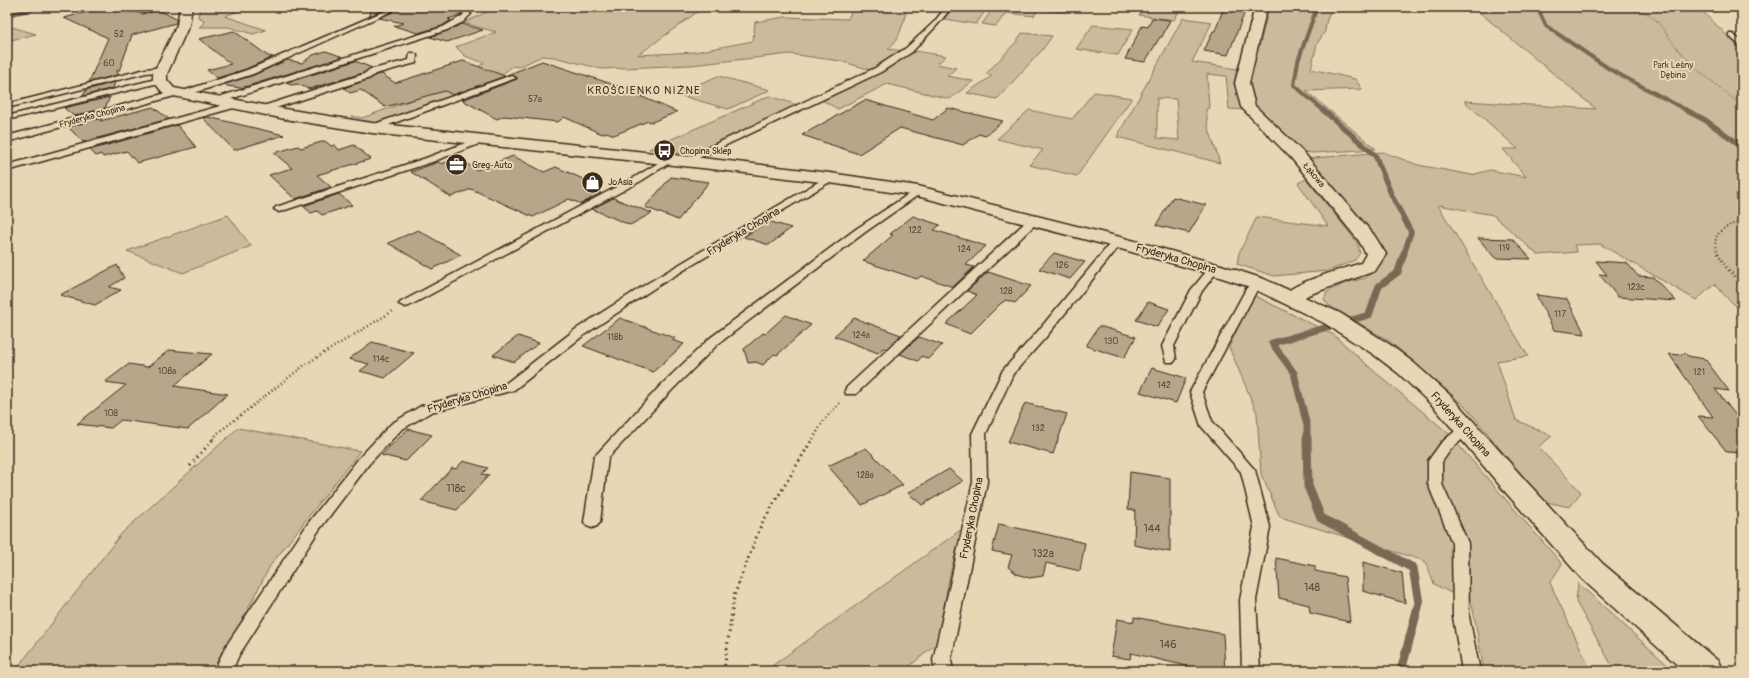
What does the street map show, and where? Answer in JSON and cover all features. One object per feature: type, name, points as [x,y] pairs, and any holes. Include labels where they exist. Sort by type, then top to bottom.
[{"type":"street","points":[[162,74],[183,25],[186,7]]},
{"type":"street","name":"Łąkowa","points":[[1261,7],[1242,83],[1248,107],[1298,156],[1367,239],[1376,254],[1368,267],[1301,291],[1291,298]]},
{"type":"street","name":"Fryderyka Chopina","points":[[162,74],[169,91],[179,94],[260,110],[372,128],[830,178],[918,190],[1034,219],[1214,269],[1257,283],[1291,298],[1343,325],[1381,349],[1406,368],[1443,402],[1516,487],[1592,571],[1707,671]]},
{"type":"lane","points":[[405,304],[638,179],[878,70],[909,50],[936,23],[949,7]]},
{"type":"lane","points":[[179,94],[250,72],[389,11]]},
{"type":"lane","points":[[215,101],[429,34],[454,24],[466,17],[468,14],[464,11]]},
{"type":"lane","points":[[1731,35],[1742,46]]},
{"type":"lane","name":"Fryderyka Chopina","points":[[260,110],[367,76],[372,72],[413,61],[413,55]]},
{"type":"lane","points":[[7,106],[146,71],[162,74]]},
{"type":"lane","points":[[7,118],[162,74]]},
{"type":"lane","name":"Fryderyka Chopina","points":[[372,128],[512,78]]},
{"type":"lane","name":"Fryderyka Chopina","points":[[7,138],[179,94]]},
{"type":"lane","points":[[7,168],[234,105]]},
{"type":"lane","points":[[279,209],[429,160],[481,140]]},
{"type":"lane","name":"Fryderyka Chopina","points":[[223,671],[232,651],[314,526],[364,461],[396,427],[426,409],[509,387],[580,332],[652,285],[830,178]]},
{"type":"lane","points":[[592,522],[601,457],[667,387],[725,333],[860,231],[918,190]]},
{"type":"lane","points":[[851,391],[1034,219]]},
{"type":"lane","name":"Fryderyka Chopina","points":[[944,671],[942,660],[980,482],[979,434],[1007,374],[1042,334],[1117,242]]},
{"type":"lane","points":[[1170,358],[1168,346],[1197,290],[1214,269]]},
{"type":"lane","points":[[1251,671],[1248,600],[1262,527],[1248,470],[1206,423],[1196,392],[1252,289],[1257,283]]},
{"type":"lane","points":[[1466,429],[1446,446],[1435,461],[1435,484],[1460,543],[1461,617],[1471,671]]},
{"type":"path","points":[[1638,7],[1657,21],[1678,49],[1699,71],[1742,106]]},
{"type":"path","points":[[1742,221],[1722,229],[1716,239],[1716,249],[1728,270],[1742,284]]},
{"type":"path","points":[[190,466],[218,433],[306,364],[405,304]]},
{"type":"path","points":[[724,671],[734,596],[761,525],[824,420],[851,391]]},
{"type":"green space","points":[[200,7],[250,7],[225,16],[266,30],[253,34],[228,27],[199,27],[203,24],[204,20],[198,17]]},
{"type":"green space","points":[[496,7],[704,7],[638,55],[695,52],[753,41],[755,22],[785,17],[848,19],[853,7],[907,7],[903,24],[896,41],[888,49],[903,51],[871,70],[840,61],[790,54],[691,65],[602,69],[554,57],[542,56],[519,67],[513,66],[485,87],[393,119],[378,123],[350,119],[352,116],[362,118],[431,93],[458,80],[484,63],[465,56],[456,47],[496,32],[464,23]]},
{"type":"green space","points":[[953,7],[988,7],[976,24],[944,19]]},
{"type":"green space","points":[[994,7],[1069,7],[1065,12],[1038,10],[1034,16],[1006,13],[996,26],[982,24]]},
{"type":"green space","points":[[1144,7],[1181,7],[1174,20],[1139,15]]},
{"type":"green space","points":[[1269,7],[1329,7],[1331,9],[1325,31],[1317,44],[1311,69],[1355,79],[1362,89],[1306,91],[1376,149],[1312,153],[1298,151],[1258,110],[1247,91],[1249,77],[1261,40]]},
{"type":"green space","name":"Park Leśny Dębina","points":[[1473,7],[1698,7],[1742,50],[1742,311],[1727,298],[1715,284],[1696,300],[1600,244],[1574,245],[1577,252],[1538,255],[1493,215],[1438,205],[1528,356],[1497,361],[1516,420],[1552,436],[1538,447],[1581,492],[1570,507],[1546,502],[1513,465],[1466,407],[1389,341],[1330,306],[1324,300],[1327,292],[1345,283],[1366,278],[1383,261],[1382,248],[1307,160],[1314,158],[1383,152],[1418,165],[1472,175],[1490,170],[1526,177],[1503,149],[1518,149],[1464,101],[1596,109]]},
{"type":"green space","points":[[1183,18],[1212,22],[1192,62],[1237,69],[1234,84],[1245,110],[1229,109],[1226,76],[1207,74],[1209,108],[1206,109],[1208,126],[1220,163],[1117,137]],"holes":[[[1157,98],[1176,99],[1179,140],[1157,138]]]},
{"type":"green space","points":[[1093,25],[1133,29],[1118,55],[1076,49]]},
{"type":"green space","points":[[8,26],[36,34],[7,41]]},
{"type":"green space","points":[[1022,33],[1052,36],[1043,49],[997,99],[967,93],[992,76],[986,74],[1016,42]]},
{"type":"green space","points":[[915,51],[946,56],[937,64],[956,68],[947,76],[973,81],[950,99],[887,84],[838,109],[820,99],[865,79]]},
{"type":"green space","points":[[718,76],[770,90],[728,109],[675,94]]},
{"type":"green space","points":[[1094,92],[1132,98],[1077,176],[1029,165],[1043,150],[997,139],[1029,110],[1072,119]]},
{"type":"green space","points":[[769,96],[798,105],[688,155],[659,149],[649,149]]},
{"type":"green space","points":[[1306,179],[1357,242],[1360,253],[1355,260],[1328,271],[1274,276],[1237,264],[1239,253],[1257,217],[1328,226],[1298,183]]},
{"type":"green space","points":[[228,215],[251,246],[183,273],[127,251]]},
{"type":"green space","points":[[1253,295],[1334,335],[1375,372],[1447,432],[1562,564],[1550,583],[1591,671],[1484,671],[1472,604],[1434,584],[1425,561],[1280,517],[1261,474],[1257,413],[1229,347]]},
{"type":"green space","points":[[238,428],[360,451],[270,566],[216,671],[15,671],[122,533]]},
{"type":"green space","points":[[962,529],[950,574],[937,643],[904,671],[765,671]]},
{"type":"green space","points":[[1578,583],[1674,671],[1615,671],[1576,602]]},
{"type":"building","points":[[106,7],[120,7],[142,14],[159,10],[176,19],[176,23],[132,35],[119,71],[117,70],[118,75],[89,82],[108,38],[64,18]]},
{"type":"building","points":[[371,7],[474,7],[474,10],[470,12],[467,9],[462,8],[460,11],[461,15],[448,19],[451,20],[442,26],[418,33],[394,26],[404,23],[379,18],[393,12],[392,10],[386,9],[370,16]]},
{"type":"building","points":[[1224,7],[1246,9],[1228,55],[1204,51],[1213,31],[1215,31]]},
{"type":"building","points":[[1152,18],[1170,20],[1162,37],[1160,37],[1145,62],[1125,59],[1142,26],[1148,27]]},
{"type":"building","points":[[462,24],[483,30],[447,42],[430,37],[447,31]]},
{"type":"building","points":[[234,31],[268,56],[273,57],[246,69],[217,78],[207,70],[231,64],[199,39]]},
{"type":"building","points":[[326,51],[343,57],[241,88],[227,86],[225,84],[254,75],[287,60],[302,63],[313,55]]},
{"type":"building","points":[[355,61],[372,68],[363,73],[309,89],[297,84],[291,85],[286,83]]},
{"type":"building","points":[[463,61],[505,76],[453,95],[445,91],[385,107],[361,90],[350,93],[344,88],[382,74],[395,83]]},
{"type":"building","points":[[542,61],[645,95],[640,96],[677,112],[652,122],[648,121],[614,135],[607,132],[602,134],[564,117],[558,122],[504,116],[497,119],[462,100],[517,79],[513,75],[507,75]]},
{"type":"building","points":[[115,82],[113,88],[83,96],[86,90]]},
{"type":"building","points":[[110,97],[105,108],[74,116],[64,108]]},
{"type":"building","points":[[865,100],[933,120],[948,108],[1003,121],[985,136],[979,134],[963,145],[900,128],[859,154],[802,135]]},
{"type":"building","points":[[153,107],[169,119],[83,142],[68,127],[102,118],[100,121]]},
{"type":"building","points":[[208,117],[284,135],[234,150],[203,118]]},
{"type":"building","points":[[177,125],[196,147],[137,163],[127,151],[103,157],[101,154],[96,156],[90,150]]},
{"type":"building","points":[[325,141],[331,146],[335,145],[339,150],[354,145],[371,159],[317,175],[331,187],[295,199],[269,175],[292,168],[274,153],[298,146],[301,148]]},
{"type":"building","points":[[513,156],[544,172],[556,167],[599,186],[591,189],[601,193],[581,204],[569,199],[533,217],[471,189],[451,197],[411,172],[438,162],[442,164],[446,162],[449,164],[460,160],[477,170]]},
{"type":"building","points":[[671,177],[709,182],[678,220],[645,207]]},
{"type":"building","points":[[339,194],[352,205],[322,215],[317,211],[311,213],[303,206]]},
{"type":"building","points":[[1173,197],[1206,205],[1189,233],[1156,225]]},
{"type":"building","points":[[613,198],[652,213],[630,225],[592,209]]},
{"type":"building","points":[[913,216],[940,225],[934,230],[986,246],[966,265],[974,267],[953,287],[921,276],[917,279],[863,261],[893,235],[890,234]]},
{"type":"building","points":[[768,221],[791,228],[769,245],[744,237]]},
{"type":"building","points":[[418,230],[461,255],[432,269],[388,243]]},
{"type":"building","points":[[1478,238],[1513,239],[1531,259],[1495,258]]},
{"type":"building","points":[[1054,253],[1085,262],[1070,279],[1039,269]]},
{"type":"building","points":[[1596,261],[1627,263],[1638,276],[1653,277],[1676,301],[1618,297],[1599,274],[1607,275]]},
{"type":"building","points":[[117,265],[124,278],[109,287],[121,290],[95,305],[60,295]]},
{"type":"building","points":[[988,272],[1031,286],[1015,303],[1006,300],[1000,304],[970,334],[946,324],[977,295],[967,291]]},
{"type":"building","points":[[1536,295],[1567,299],[1585,334],[1554,330]]},
{"type":"building","points":[[1148,302],[1169,309],[1157,327],[1136,320]]},
{"type":"building","points":[[786,315],[811,325],[777,355],[774,354],[763,365],[756,362],[748,363],[744,349],[763,333],[765,334]]},
{"type":"building","points":[[620,318],[675,338],[672,340],[684,344],[653,372],[583,346]]},
{"type":"building","points":[[854,318],[901,335],[886,349],[883,348],[878,353],[834,336]]},
{"type":"building","points":[[1099,326],[1136,337],[1124,358],[1086,346]]},
{"type":"building","points":[[518,336],[539,343],[514,362],[493,355]]},
{"type":"building","points":[[919,337],[942,345],[929,359],[922,356],[918,361],[900,354]]},
{"type":"building","points":[[372,342],[414,353],[385,378],[360,371],[369,364],[349,359]]},
{"type":"building","points":[[169,350],[212,354],[174,386],[228,394],[188,429],[121,420],[111,428],[77,424],[126,385],[105,382],[129,364],[148,367]]},
{"type":"building","points":[[1685,353],[1688,356],[1705,359],[1729,391],[1715,389],[1742,423],[1742,453],[1727,452],[1698,416],[1713,417],[1669,354],[1681,355]]},
{"type":"building","points":[[1152,368],[1186,378],[1176,403],[1140,392]]},
{"type":"building","points":[[1025,403],[1067,414],[1053,454],[1008,442]]},
{"type":"building","points":[[408,429],[432,435],[406,461],[381,455]]},
{"type":"building","points":[[866,448],[903,485],[862,505],[828,466]]},
{"type":"building","points":[[463,461],[488,468],[482,474],[489,475],[457,510],[421,501],[452,468],[456,469]]},
{"type":"building","points":[[949,469],[963,481],[922,505],[908,493]]},
{"type":"building","points":[[1130,472],[1170,478],[1170,552],[1134,545],[1135,510],[1128,509]]},
{"type":"building","points":[[999,524],[1085,543],[1080,571],[1046,563],[1043,576],[1029,578],[1017,574],[1008,567],[1012,555],[992,551]]},
{"type":"building","points":[[1276,558],[1315,566],[1315,571],[1345,577],[1350,622],[1310,613],[1309,605],[1279,598]]},
{"type":"building","points":[[1363,562],[1402,573],[1405,603],[1363,591]]},
{"type":"building","points":[[1134,617],[1223,634],[1225,671],[1208,671],[1131,653],[1130,659],[1111,656],[1117,619],[1134,622]]},
{"type":"waterway","points":[[7,15],[42,7]]},
{"type":"waterway","points":[[1317,7],[1298,61],[1294,85],[1324,111]]},
{"type":"waterway","points":[[1537,7],[1546,26],[1611,70],[1688,111]]},
{"type":"waterway","points":[[1323,110],[1375,155],[1392,196],[1411,232],[1404,254]]},
{"type":"waterway","points":[[1686,110],[1705,120],[1742,146]]},
{"type":"waterway","points":[[1307,438],[1307,426],[1294,373],[1272,343],[1369,315],[1379,286],[1398,272],[1404,253]]},
{"type":"waterway","points":[[1307,438],[1308,486],[1321,518],[1413,568],[1419,603],[1401,671]]},
{"type":"place","name":"Chopina Sklep","points":[[664,151]]},
{"type":"place","name":"Greg-Auto","points":[[456,165]]},
{"type":"place","name":"JoAsia","points":[[593,182]]},
{"type":"district","name":"KROŚCIENKO NIŻNE","points":[[644,90]]}]
